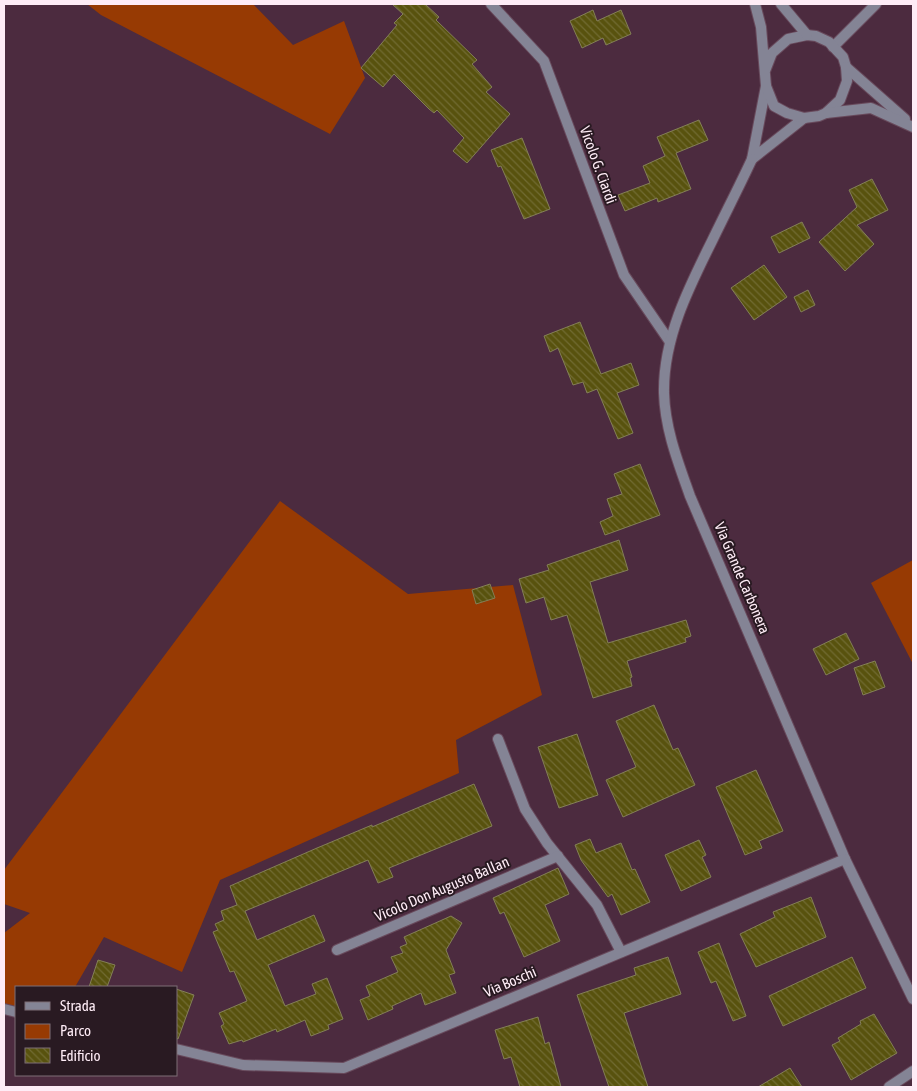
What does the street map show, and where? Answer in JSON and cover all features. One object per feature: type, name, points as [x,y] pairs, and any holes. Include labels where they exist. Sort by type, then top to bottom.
[{"type":"street","name":"Vicolo G. Ciardi","points":[[491,4],[544,61],[624,275],[670,342]]},
{"type":"street","points":[[756,4],[761,27],[766,86],[774,106],[787,113],[804,118],[826,113],[871,108],[913,127]]},
{"type":"street","points":[[781,4],[807,35]]},
{"type":"street","points":[[833,47],[876,4]]},
{"type":"street","points":[[765,71],[772,53],[788,40],[807,35],[822,39],[842,57],[846,67],[847,82],[840,100],[826,113]]},
{"type":"street","points":[[846,67],[913,127]]},
{"type":"street","name":"Via Grande Carbonera","points":[[766,86],[752,160],[693,279],[670,342],[664,393],[670,437],[690,496],[845,859],[913,999]]},
{"type":"street","name":"Via Grande Carbonera","points":[[752,160],[804,118]]},
{"type":"street","points":[[498,739],[525,809],[558,856],[598,905],[622,952]]},
{"type":"street","name":"Vicolo Don Augusto Ballan","points":[[337,950],[558,856]]},
{"type":"street","name":"Via Boschi","points":[[178,1049],[243,1065],[344,1068],[845,859]]},
{"type":"street","points":[[889,1087],[913,1071]]},
{"type":"green space","points":[[87,4],[253,4],[293,45],[344,21],[365,78],[330,134],[101,15]]},
{"type":"green space","points":[[280,501],[408,594],[513,585],[542,695],[456,740],[459,773],[220,880],[182,972],[104,937],[76,986],[15,986],[15,1008],[4,1005],[4,933],[30,913],[4,904],[4,870]]},
{"type":"green space","points":[[913,560],[913,664],[871,583]]},
{"type":"building","points":[[392,4],[425,4],[439,17],[436,20],[477,60],[472,64],[492,87],[486,92],[510,114],[467,163],[453,151],[464,138],[437,110],[434,113],[429,109],[394,74],[383,87],[361,68],[397,25],[394,23],[403,14]]},
{"type":"building","points":[[593,10],[597,21],[621,10],[631,34],[606,45],[603,38],[582,48],[570,21]]},
{"type":"building","points":[[699,120],[708,140],[676,153],[691,189],[658,202],[657,198],[625,211],[618,195],[650,183],[643,166],[665,156],[657,137]]},
{"type":"building","points":[[522,138],[550,209],[524,219],[501,166],[498,167],[491,150]]},
{"type":"building","points":[[872,179],[888,210],[857,225],[874,244],[845,271],[819,242],[857,207],[849,190]]},
{"type":"building","points":[[802,222],[810,238],[779,253],[771,237]]},
{"type":"building","points":[[764,265],[787,297],[754,320],[731,288]]},
{"type":"building","points":[[808,290],[815,305],[801,312],[794,297]]},
{"type":"building","points":[[580,322],[601,374],[631,363],[639,385],[617,393],[633,433],[618,439],[597,389],[587,393],[583,382],[573,385],[558,348],[550,352],[544,336]]},
{"type":"building","points":[[640,464],[660,515],[605,535],[600,522],[613,516],[607,499],[622,494],[614,474]]},
{"type":"building","points":[[619,540],[628,570],[590,582],[608,643],[686,620],[691,636],[685,638],[686,642],[627,661],[632,677],[630,678],[632,686],[593,698],[567,615],[551,620],[544,597],[526,603],[519,579],[549,570],[547,565]]},
{"type":"building","points":[[490,584],[495,598],[476,604],[472,590]]},
{"type":"building","points":[[846,633],[859,659],[826,675],[813,649]]},
{"type":"building","points":[[875,661],[885,687],[863,695],[854,668]]},
{"type":"building","points":[[654,705],[673,750],[678,748],[695,785],[623,817],[606,780],[636,767],[616,721]]},
{"type":"building","points":[[577,734],[598,795],[559,808],[538,747]]},
{"type":"building","points":[[756,770],[783,831],[759,841],[762,848],[745,855],[716,787]]},
{"type":"building","points":[[474,784],[492,826],[389,868],[393,877],[378,883],[368,860],[245,911],[257,940],[314,915],[325,941],[268,965],[285,1006],[316,994],[312,984],[327,978],[343,1019],[328,1025],[329,1029],[311,1036],[305,1020],[277,1032],[276,1029],[243,1042],[242,1040],[229,1044],[221,1026],[224,1024],[219,1013],[247,1001],[234,971],[230,972],[213,932],[218,930],[215,924],[224,920],[221,911],[237,905],[230,886],[372,825],[372,827]]},
{"type":"building","points":[[590,839],[596,853],[621,843],[632,870],[635,869],[650,902],[621,915],[612,894],[608,897],[581,860],[575,845]]},
{"type":"building","points":[[699,840],[706,855],[702,857],[711,877],[681,891],[665,855]]},
{"type":"building","points":[[558,868],[569,894],[545,905],[560,941],[524,957],[504,912],[500,914],[493,898]]},
{"type":"building","points":[[811,897],[826,937],[756,967],[740,934],[775,917],[773,912]]},
{"type":"building","points":[[451,916],[462,923],[446,950],[455,973],[449,975],[456,993],[425,1005],[421,993],[392,1006],[393,1009],[368,1020],[360,1000],[370,996],[366,986],[398,972],[391,957],[403,953],[400,947],[407,944],[404,937]]},
{"type":"building","points":[[719,943],[746,1016],[733,1021],[716,981],[711,983],[698,952]]},
{"type":"building","points":[[668,957],[681,994],[624,1013],[648,1087],[609,1087],[577,995],[636,975],[634,968]]},
{"type":"building","points":[[852,957],[866,988],[783,1026],[769,996]]},
{"type":"building","points":[[98,960],[115,965],[107,986],[89,986]]},
{"type":"building","points":[[178,990],[194,995],[178,1039]]},
{"type":"building","points":[[874,1014],[897,1053],[851,1080],[832,1045],[840,1041],[838,1038],[861,1024],[860,1021]]},
{"type":"building","points":[[538,1017],[545,1044],[549,1042],[561,1087],[520,1087],[511,1057],[504,1059],[495,1030]]},
{"type":"building","points":[[790,1068],[802,1087],[758,1087]]}]
